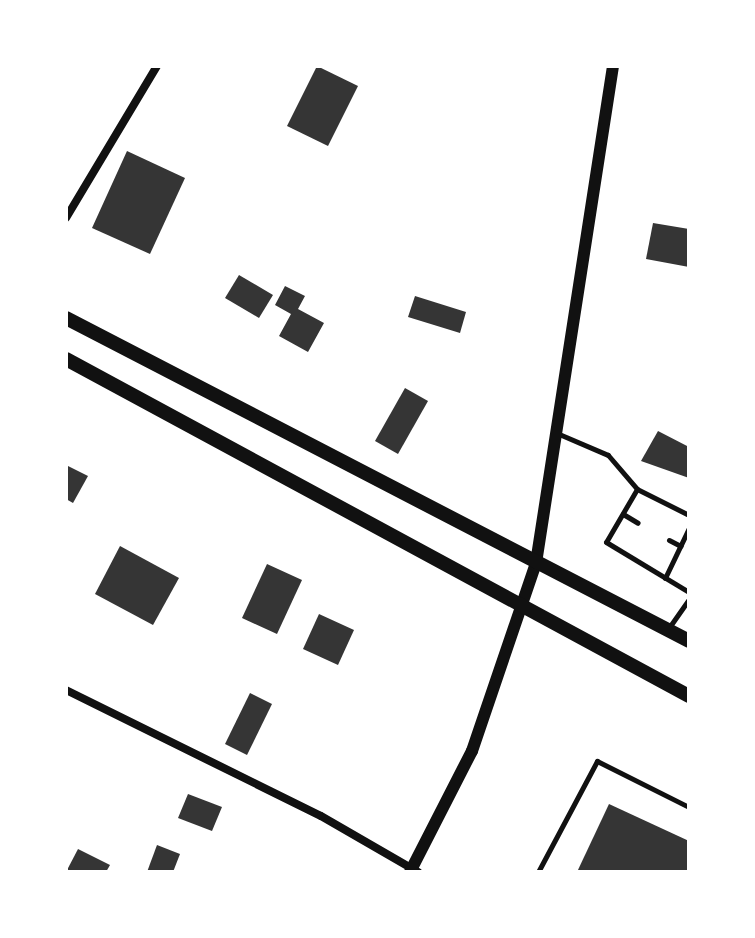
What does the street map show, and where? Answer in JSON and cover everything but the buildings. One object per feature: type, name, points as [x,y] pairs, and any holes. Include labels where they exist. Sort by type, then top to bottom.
[{"type":"main road","points":[[66,318],[689,641]]},
{"type":"main road","points":[[66,359],[689,696]]},
{"type":"street","points":[[66,218],[157,66]]},
{"type":"street","points":[[66,690],[321,816],[413,871],[466,764],[536,563],[613,66]]},
{"type":"lane","points":[[554,432],[608,455],[637,489],[689,515]]},
{"type":"lane","points":[[637,489],[606,542],[689,592]]},
{"type":"lane","points":[[623,514],[638,523]]},
{"type":"lane","points":[[665,578],[689,528]]},
{"type":"lane","points":[[669,540],[681,546]]},
{"type":"lane","points":[[668,630],[689,599]]},
{"type":"lane","points":[[538,872],[597,761],[689,807]]}]
